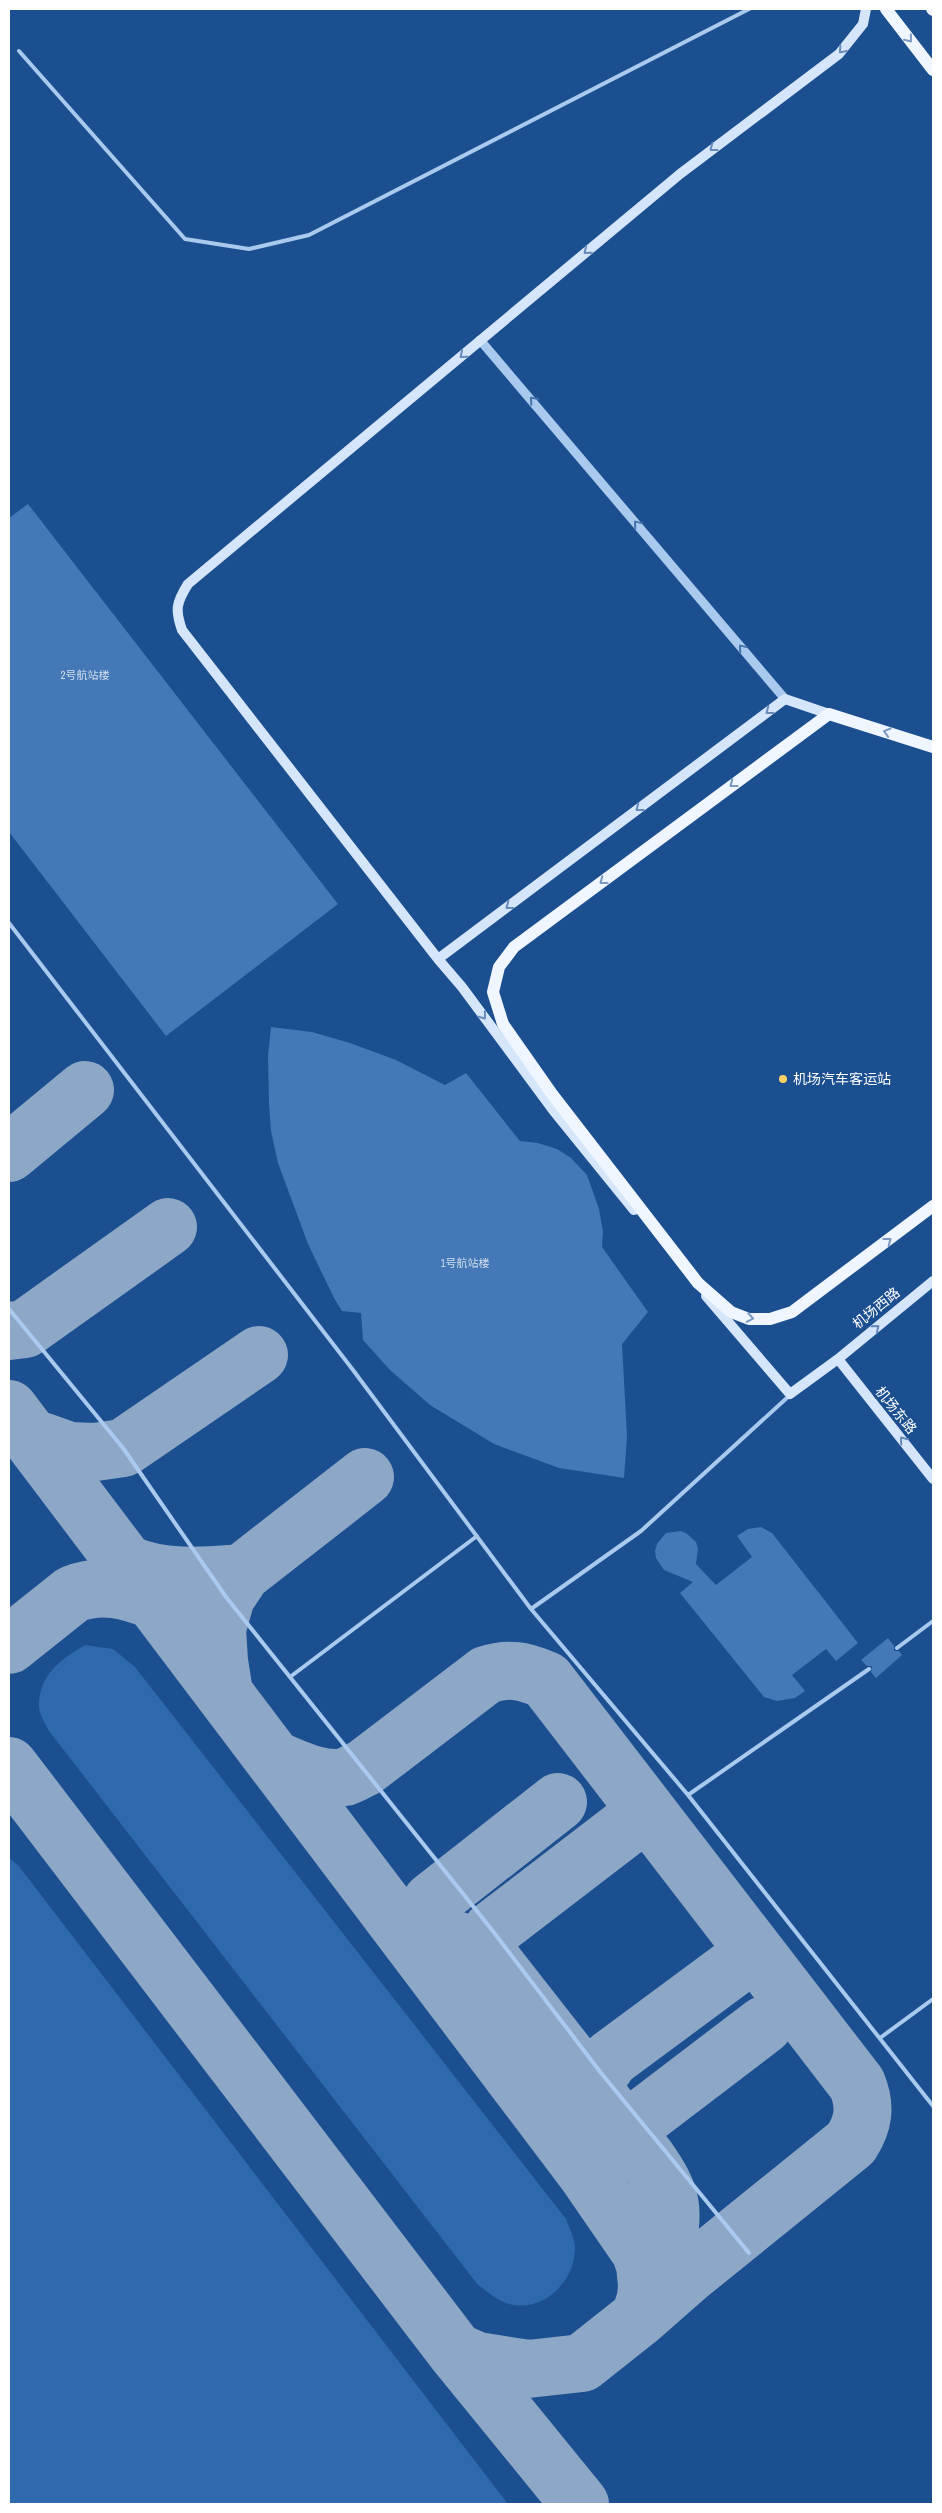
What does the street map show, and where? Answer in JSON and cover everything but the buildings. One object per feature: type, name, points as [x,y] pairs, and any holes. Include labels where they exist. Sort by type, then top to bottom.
[{"type":"main road","points":[[790,1394],[659,1240],[553,1110],[462,988],[182,630],[176,614],[179,598],[188,584],[680,174],[839,54],[863,24],[866,9]]},
{"type":"main road","points":[[886,9],[933,70]]},
{"type":"main road","points":[[438,959],[785,699],[933,747]]},
{"type":"main road","points":[[829,714],[514,947],[499,968],[493,992],[503,1024],[552,1094],[698,1283],[731,1312],[749,1319],[770,1318],[792,1312],[933,1206]]},
{"type":"main road","name":"机场西路","points":[[790,1394],[838,1359],[933,1281]]},
{"type":"main road","name":"机场东路","points":[[838,1359],[933,1478]]},
{"type":"street","points":[[480,340],[785,699]]},
{"type":"lane","points":[[19,51],[185,239],[248,249],[309,235],[749,9]]},
{"type":"lane","points":[[9,923],[347,1362],[531,1609],[688,1796],[933,2106]]},
{"type":"lane","points":[[9,1309],[123,1448],[226,1596],[492,1930],[601,2073],[749,2253]]},
{"type":"lane","points":[[531,1609],[641,1531],[790,1394]]},
{"type":"lane","points":[[290,1677],[477,1536]]},
{"type":"lane","points":[[897,1648],[933,1621]]},
{"type":"lane","points":[[688,1796],[869,1669]]},
{"type":"lane","points":[[880,2038],[933,1998]]},
{"type":"shaded area","points":[[85,1645],[113,1649],[135,1667],[566,2219],[575,2244],[573,2262],[561,2286],[552,2295],[528,2305],[515,2305],[495,2298],[478,2285],[49,1731],[39,1708],[43,1685],[47,1677],[60,1662]]},
{"type":"shaded area","points":[[9,1858],[18,1865],[508,2504],[9,2504]]},
{"type":"taxiway","points":[[9,1153],[85,1090]]},
{"type":"taxiway","points":[[9,1331],[25,1329],[168,1227]]},
{"type":"taxiway","points":[[30,1437],[70,1451],[95,1452],[123,1448],[259,1355]]},
{"type":"taxiway","points":[[9,1409],[587,2174],[640,2251],[645,2265],[647,2285],[646,2298],[640,2317],[582,2363],[528,2369],[477,2361],[456,2352]]},
{"type":"taxiway","points":[[224,1693],[217,1629],[226,1597],[242,1573],[365,1477]]},
{"type":"taxiway","points":[[127,1564],[155,1573],[169,1575],[198,1576],[242,1573]]},
{"type":"taxiway","points":[[9,1645],[73,1594],[105,1588],[125,1591],[155,1601]]},
{"type":"taxiway","points":[[275,1760],[318,1776],[327,1778],[345,1777],[364,1768],[486,1675],[502,1671],[516,1671],[546,1680],[857,2084],[862,2100],[862,2114],[859,2128],[851,2143],[689,2274],[640,2317]]},
{"type":"taxiway","points":[[9,1766],[456,2352],[580,2504]]},
{"type":"taxiway","points":[[416,1947],[420,1922],[432,1901],[558,1802]]},
{"type":"taxiway","points":[[479,1989],[483,1952],[492,1930],[629,1825]]},
{"type":"taxiway","points":[[401,1928],[468,1944],[488,1955],[656,2171],[670,2204],[670,2227],[665,2257]]},
{"type":"taxiway","points":[[585,2125],[591,2087],[610,2059],[741,1962]]},
{"type":"taxiway","points":[[603,2164],[610,2147],[625,2131],[764,2025]]},
{"type":"place","name":"机场汽车客运站","points":[[783,1079]]}]
